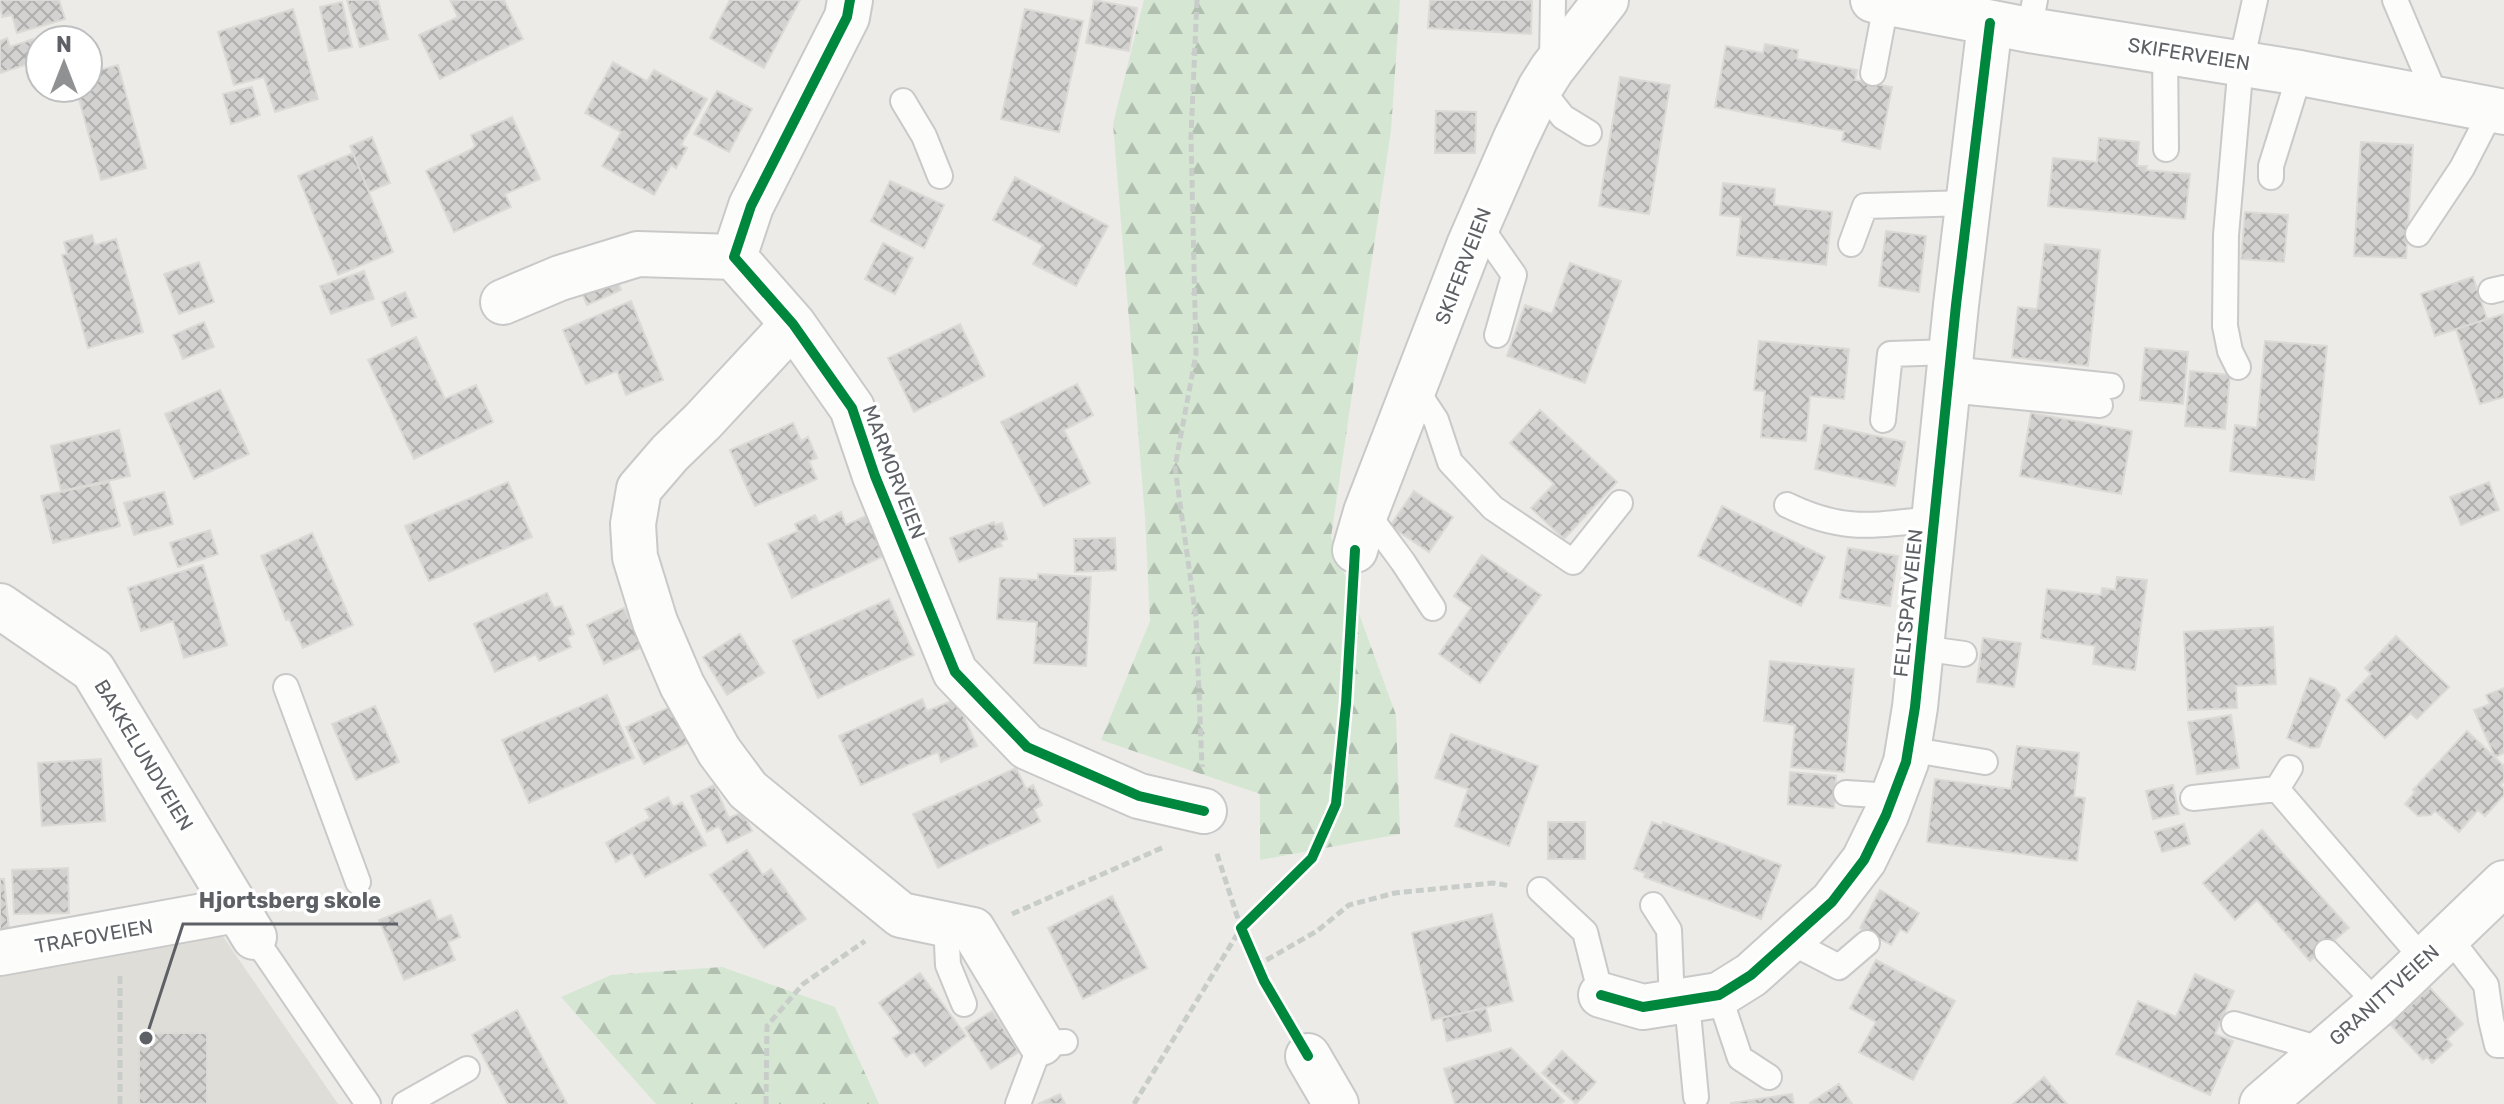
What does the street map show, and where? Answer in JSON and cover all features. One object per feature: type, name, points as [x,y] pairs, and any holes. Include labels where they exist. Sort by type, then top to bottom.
[{"type":"street","points":[[503,302],[560,278],[638,254],[734,257],[751,206],[847,17],[850,0]]},
{"type":"street","name":"SKIFERVEIEN","points":[[1361,531],[1479,225],[1546,79],[1606,0]]},
{"type":"street","name":"SKIFERVEIEN","points":[[1880,2],[2018,17],[2165,50],[2498,111]]},
{"type":"street","name":"FELTSPATVEIEN","points":[[1693,1000],[1751,975],[1832,902],[1864,860],[1893,796],[1908,749],[1921,648],[1968,203],[2018,17]]},
{"type":"street","name":"MARMORVEIEN","points":[[734,257],[793,324],[852,408],[875,476],[955,672],[1027,747],[1139,796],[1204,811]]},
{"type":"street","points":[[793,324],[639,489],[633,524],[635,557],[655,622],[682,685],[719,751],[748,790],[901,915],[959,927],[1053,1042]]},
{"type":"street","name":"BAKKELUNDVEIEN","points":[[0,606],[93,670],[245,924]]},
{"type":"street","name":"GRANITTVEIEN","points":[[2282,1096],[2324,1050],[2378,1004],[2504,883]]},
{"type":"street","name":"TRAFOVEIEN","points":[[0,953],[121,932],[245,924]]},
{"type":"street","points":[[1601,995],[1643,1007],[1693,1000]]},
{"type":"street","points":[[1308,1056],[1336,1104]]},
{"type":"lane","points":[[1553,0],[1546,79],[1563,117],[1589,133]]},
{"type":"lane","points":[[2238,367],[2230,351],[2225,326],[2226,235],[2241,63],[2255,0]]},
{"type":"lane","points":[[2395,0],[2437,99]]},
{"type":"lane","points":[[1873,73],[1880,2]]},
{"type":"lane","points":[[2165,50],[2166,149]]},
{"type":"lane","points":[[2271,177],[2271,166],[2300,73]]},
{"type":"lane","points":[[903,101],[924,136],[940,176]]},
{"type":"lane","points":[[2418,234],[2498,111]]},
{"type":"lane","points":[[1851,244],[1865,206],[1968,203]]},
{"type":"lane","points":[[1479,225],[1514,275],[1497,335]]},
{"type":"lane","points":[[1883,420],[1890,354],[1949,371],[2105,396]]},
{"type":"lane","points":[[1415,388],[1436,420],[1450,462],[1493,508],[1573,562],[1620,503]]},
{"type":"lane","points":[[1787,505],[1818,520],[1860,527],[1934,519]]},
{"type":"lane","points":[[1361,531],[1403,562],[1433,608]]},
{"type":"lane","points":[[1921,648],[1964,654]]},
{"type":"lane","points":[[286,687],[358,882]]},
{"type":"lane","points":[[1908,749],[1985,762]]},
{"type":"lane","points":[[2193,798],[2284,779],[2436,947],[2495,988],[2497,1045],[2504,1045]]},
{"type":"lane","points":[[1846,793],[1893,796]]},
{"type":"lane","points":[[1540,890],[1585,932],[1601,995]]},
{"type":"lane","points":[[1653,905],[1669,930],[1693,1000],[1696,1097]]},
{"type":"lane","points":[[245,924],[368,1104]]},
{"type":"lane","points":[[959,927],[948,965],[964,1004]]},
{"type":"lane","points":[[1789,941],[1839,967],[1867,943]]},
{"type":"lane","points":[[2327,952],[2378,1004]]},
{"type":"lane","points":[[1693,1000],[1740,1058],[1769,1077]]},
{"type":"lane","points":[[2234,1024],[2324,1050]]},
{"type":"lane","points":[[1018,1104],[1053,1042]]},
{"type":"lane","points":[[405,1104],[467,1069]]},
{"type":"path","points":[[1197,0],[1191,136],[1196,354],[1175,467],[1196,618],[1204,811],[1246,941]]},
{"type":"path","points":[[959,927],[1167,846]]},
{"type":"path","points":[[1251,953],[1258,970],[1317,931],[1349,905],[1395,893],[1493,883],[1540,890]]},
{"type":"path","points":[[766,1104],[767,1026],[803,984],[901,915]]},
{"type":"path","points":[[1134,1104],[1241,928],[1251,918]]},
{"type":"path","points":[[120,1104],[121,932]]},
{"type":"shaded area","points":[[220,932],[338,1104],[0,1104],[0,972]]},
{"type":"green space","points":[[1144,0],[1400,0],[1391,130],[1331,537],[1396,715],[1400,834],[1260,860],[1260,794],[1101,740],[1150,621],[1145,517],[1113,124]]},
{"type":"green space","points":[[722,967],[835,1007],[879,1104],[656,1104],[561,997],[611,975]]},
{"type":"building","points":[[0,0],[59,0],[65,19],[48,24],[24,24],[24,31],[17,33],[12,15],[2,17]]},
{"type":"building","points":[[347,0],[378,0],[388,39],[360,47]]},
{"type":"building","points":[[450,0],[504,0],[523,39],[440,79],[419,35],[458,17]]},
{"type":"building","points":[[730,0],[800,0],[764,68],[710,38]]},
{"type":"building","points":[[1094,0],[1137,8],[1129,51],[1086,43]]},
{"type":"building","points":[[1430,0],[1532,0],[1531,34],[1428,28]]},
{"type":"building","points":[[342,2],[352,47],[329,51],[320,7]]},
{"type":"building","points":[[293,9],[318,99],[275,112],[264,77],[234,85],[218,32]]},
{"type":"building","points":[[1025,9],[1083,21],[1059,132],[1001,119]]},
{"type":"building","points":[[7,38],[10,47],[24,42],[24,65],[0,73],[0,41]]},
{"type":"building","points":[[1765,44],[1798,50],[1797,59],[1857,70],[1855,80],[1892,87],[1880,149],[1842,141],[1844,131],[1715,107],[1726,46],[1763,53]]},
{"type":"building","points":[[613,62],[647,81],[654,70],[707,99],[681,145],[687,148],[676,168],[671,165],[654,195],[602,166],[621,132],[585,113]]},
{"type":"building","points":[[118,65],[146,168],[101,180],[80,104],[104,104],[104,69]]},
{"type":"building","points":[[1620,77],[1670,85],[1649,214],[1599,206]]},
{"type":"building","points":[[252,87],[260,115],[231,124],[223,94]]},
{"type":"building","points":[[717,91],[752,109],[729,152],[694,134]]},
{"type":"building","points":[[1436,111],[1476,112],[1475,153],[1435,153]]},
{"type":"building","points":[[512,117],[540,179],[505,194],[511,207],[454,232],[426,171],[472,149],[475,146],[471,135]]},
{"type":"building","points":[[372,137],[390,183],[369,192],[350,146]]},
{"type":"building","points":[[2099,138],[2139,142],[2137,166],[2147,166],[2146,170],[2190,174],[2185,219],[2048,206],[2053,158],[2097,162]]},
{"type":"building","points":[[2361,142],[2413,145],[2406,258],[2354,256]]},
{"type":"building","points":[[353,153],[393,252],[338,275],[298,176]]},
{"type":"building","points":[[1015,177],[1108,226],[1076,286],[1033,264],[1043,245],[993,220]]},
{"type":"building","points":[[890,181],[944,205],[924,248],[871,221]]},
{"type":"building","points":[[1723,183],[1775,189],[1774,205],[1832,212],[1826,265],[1737,255],[1741,217],[1720,215]]},
{"type":"building","points":[[2245,212],[2288,215],[2284,262],[2241,259]]},
{"type":"building","points":[[1886,231],[1926,236],[1919,292],[1879,286]]},
{"type":"building","points":[[92,235],[95,245],[116,239],[143,332],[88,348],[62,255],[67,254],[64,242]]},
{"type":"building","points":[[883,243],[913,258],[895,294],[865,279]]},
{"type":"building","points":[[2045,244],[2100,250],[2088,366],[2012,357],[2018,307],[2037,309]]},
{"type":"building","points":[[199,262],[214,302],[179,314],[164,274]]},
{"type":"building","points":[[1570,263],[1621,281],[1585,383],[1507,356],[1525,305],[1552,314]]},
{"type":"building","points":[[364,271],[374,299],[331,314],[320,286]]},
{"type":"building","points":[[613,271],[621,290],[587,305],[579,286]]},
{"type":"building","points":[[2473,277],[2487,319],[2435,336],[2421,294]]},
{"type":"building","points":[[405,292],[416,317],[392,326],[382,302]]},
{"type":"building","points":[[631,301],[663,380],[626,395],[617,371],[586,384],[563,330]]},
{"type":"building","points":[[2504,314],[2504,397],[2480,404],[2456,329]]},
{"type":"building","points":[[204,322],[214,347],[183,359],[173,335]]},
{"type":"building","points":[[960,324],[985,376],[914,412],[888,358]]},
{"type":"building","points":[[416,337],[445,399],[476,385],[493,422],[414,459],[368,360]]},
{"type":"building","points":[[1759,341],[1849,349],[1844,399],[1810,396],[1806,441],[1761,437],[1765,391],[1754,390]]},
{"type":"building","points":[[2265,341],[2327,346],[2314,480],[2230,471],[2235,425],[2257,428]]},
{"type":"building","points":[[2145,348],[2188,352],[2183,404],[2140,400]]},
{"type":"building","points":[[2190,371],[2230,375],[2225,429],[2185,426]]},
{"type":"building","points":[[1077,384],[1093,415],[1064,430],[1090,483],[1044,506],[1001,422]]},
{"type":"building","points":[[220,390],[249,454],[194,479],[165,414]]},
{"type":"building","points":[[1540,410],[1617,482],[1564,539],[1531,508],[1554,484],[1510,443]]},
{"type":"building","points":[[2031,413],[2132,431],[2121,494],[2020,476]]},
{"type":"building","points":[[793,423],[801,441],[808,437],[817,458],[809,461],[817,479],[755,506],[730,450]]},
{"type":"building","points":[[1824,425],[1905,442],[1895,486],[1815,469]]},
{"type":"building","points":[[119,430],[130,476],[61,491],[51,446]]},
{"type":"building","points":[[109,482],[120,526],[53,543],[41,496]]},
{"type":"building","points":[[508,482],[532,537],[429,581],[405,526]]},
{"type":"building","points":[[2489,482],[2499,510],[2461,525],[2450,497]]},
{"type":"building","points":[[1414,491],[1453,517],[1429,552],[1390,526]]},
{"type":"building","points":[[164,492],[173,524],[134,535],[124,503]]},
{"type":"building","points":[[1722,506],[1825,557],[1801,606],[1698,556]]},
{"type":"building","points":[[841,512],[846,525],[868,515],[886,555],[792,598],[768,544],[798,531],[795,524],[815,515],[819,523]]},
{"type":"building","points":[[994,522],[995,525],[1002,523],[1007,539],[1000,542],[1002,546],[959,562],[950,538]]},
{"type":"building","points":[[210,530],[218,554],[178,567],[170,543]]},
{"type":"building","points":[[312,533],[353,625],[303,648],[289,619],[286,620],[261,556]]},
{"type":"building","points":[[1115,538],[1116,570],[1075,572],[1074,539]]},
{"type":"building","points":[[1848,548],[1898,556],[1890,606],[1840,598]]},
{"type":"building","points":[[1482,555],[1541,595],[1480,683],[1439,654],[1471,608],[1454,596]]},
{"type":"building","points":[[203,565],[227,645],[184,658],[173,621],[141,631],[128,588]]},
{"type":"building","points":[[1038,574],[1091,577],[1086,666],[1034,663],[1037,622],[997,619],[1000,578],[1038,580]]},
{"type":"building","points":[[2117,577],[2147,580],[2135,670],[2093,664],[2095,646],[2041,638],[2047,589],[2101,595],[2102,588],[2115,590]]},
{"type":"building","points":[[547,593],[554,608],[562,606],[574,634],[567,637],[571,647],[539,661],[536,654],[495,672],[474,624]]},
{"type":"building","points":[[889,599],[914,655],[818,698],[793,641]]},
{"type":"building","points":[[624,608],[642,647],[604,664],[587,625]]},
{"type":"building","points":[[2273,627],[2276,684],[2236,686],[2237,708],[2188,710],[2184,632]]},
{"type":"building","points":[[740,634],[764,673],[727,695],[703,657]]},
{"type":"building","points":[[2396,636],[2449,687],[2417,719],[2410,713],[2385,738],[2346,700],[2371,674],[2365,668]]},
{"type":"building","points":[[1983,638],[2021,643],[2014,687],[1977,682]]},
{"type":"building","points":[[1770,661],[1854,669],[1844,772],[1791,767],[1795,725],[1764,721]]},
{"type":"building","points":[[2310,678],[2335,688],[2340,695],[2319,747],[2311,748],[2287,738]]},
{"type":"building","points":[[2504,688],[2504,753],[2495,757],[2474,710],[2490,704],[2486,695]]},
{"type":"building","points":[[607,695],[634,758],[529,803],[502,740]]},
{"type":"building","points":[[922,699],[927,711],[956,699],[977,746],[941,762],[938,752],[861,785],[839,736]]},
{"type":"building","points":[[375,706],[399,762],[356,780],[332,724]]},
{"type":"building","points":[[672,706],[689,742],[644,764],[626,727]]},
{"type":"building","points":[[2231,715],[2239,768],[2197,774],[2188,722]]},
{"type":"building","points":[[2467,731],[2504,766],[2504,781],[2500,785],[2504,795],[2485,816],[2478,810],[2459,832],[2435,811],[2431,815],[2418,816],[2405,804],[2415,792],[2413,790]]},
{"type":"building","points":[[1451,734],[1538,766],[1509,846],[1455,826],[1468,789],[1435,778]]},
{"type":"building","points":[[2017,746],[2079,753],[2074,797],[2085,798],[2077,861],[1927,842],[1935,779],[2011,789]]},
{"type":"building","points":[[101,759],[105,821],[42,826],[38,763]]},
{"type":"building","points":[[1016,768],[1026,789],[1033,785],[1042,805],[1034,809],[1040,821],[938,868],[913,814]]},
{"type":"building","points":[[1790,772],[1836,776],[1834,808],[1788,804]]},
{"type":"building","points":[[714,785],[729,818],[743,812],[752,831],[727,843],[719,826],[707,832],[691,796]]},
{"type":"building","points":[[2173,785],[2179,814],[2153,819],[2146,791]]},
{"type":"building","points":[[668,797],[673,807],[682,802],[706,845],[645,877],[632,853],[616,862],[606,843],[650,818],[645,809]]},
{"type":"building","points":[[1548,822],[1585,822],[1585,859],[1548,859]]},
{"type":"building","points":[[1652,822],[1662,826],[1663,822],[1781,865],[1761,919],[1644,877],[1645,873],[1634,869]]},
{"type":"building","points":[[2184,824],[2190,844],[2162,852],[2155,832]]},
{"type":"building","points":[[2262,830],[2349,928],[2310,961],[2257,900],[2235,920],[2203,883]]},
{"type":"building","points":[[747,850],[763,875],[771,869],[806,919],[764,948],[710,875]]},
{"type":"building","points":[[68,868],[69,913],[14,914],[12,870]]},
{"type":"building","points":[[0,879],[4,879],[9,930],[0,931]]},
{"type":"building","points":[[1880,890],[1919,913],[1907,933],[1900,929],[1891,945],[1860,928]]},
{"type":"building","points":[[1112,896],[1147,968],[1083,999],[1048,928]]},
{"type":"building","points":[[430,900],[438,920],[451,915],[460,937],[448,942],[455,960],[404,980],[379,920]]},
{"type":"building","points":[[1492,914],[1513,1001],[1432,1020],[1412,933]]},
{"type":"building","points":[[1876,960],[1955,1001],[1913,1080],[1859,1052],[1876,1022],[1850,1008]]},
{"type":"building","points":[[920,973],[966,1036],[925,1066],[914,1052],[906,1057],[893,1038],[901,1033],[879,1003]]},
{"type":"building","points":[[2195,974],[2234,991],[2215,1034],[2233,1041],[2210,1095],[2116,1054],[2138,1001],[2176,1017]]},
{"type":"building","points":[[2430,988],[2463,1024],[2447,1039],[2452,1045],[2432,1063],[2427,1057],[2423,1060],[2390,1024]]},
{"type":"building","points":[[1486,1008],[1491,1031],[1447,1041],[1442,1018]]},
{"type":"building","points":[[517,1010],[567,1104],[508,1104],[472,1035]]},
{"type":"building","points":[[992,1011],[1019,1052],[991,1069],[965,1028]]},
{"type":"building","points":[[139,1033],[207,1033],[207,1104],[139,1104]]},
{"type":"building","points":[[1511,1048],[1564,1101],[1561,1104],[1455,1104],[1444,1069]]},
{"type":"building","points":[[1562,1051],[1596,1082],[1576,1104],[1542,1073]]},
{"type":"building","points":[[2044,1077],[2067,1104],[2013,1104]]},
{"type":"building","points":[[1839,1084],[1852,1104],[1810,1103]]},
{"type":"building","points":[[1060,1094],[1065,1104],[1038,1104]]},
{"type":"building","points":[[1792,1094],[1794,1104],[1731,1104],[1731,1103]]},
{"type":"cycle path","points":[[850,0],[847,17],[751,206],[734,257],[793,324],[852,408],[875,476],[955,672],[1027,747],[1139,796],[1204,811]]},
{"type":"cycle path","points":[[1601,995],[1643,1007],[1719,995],[1751,975],[1832,902],[1864,860],[1886,815],[1906,762],[1915,707],[1956,305],[1990,23]]},
{"type":"cycle path","points":[[1308,1056],[1264,981],[1241,928],[1312,858],[1336,804],[1346,704],[1355,550]]},
{"type":"place","name":"Hjortsberg skole","points":[[146,1038]]}]
